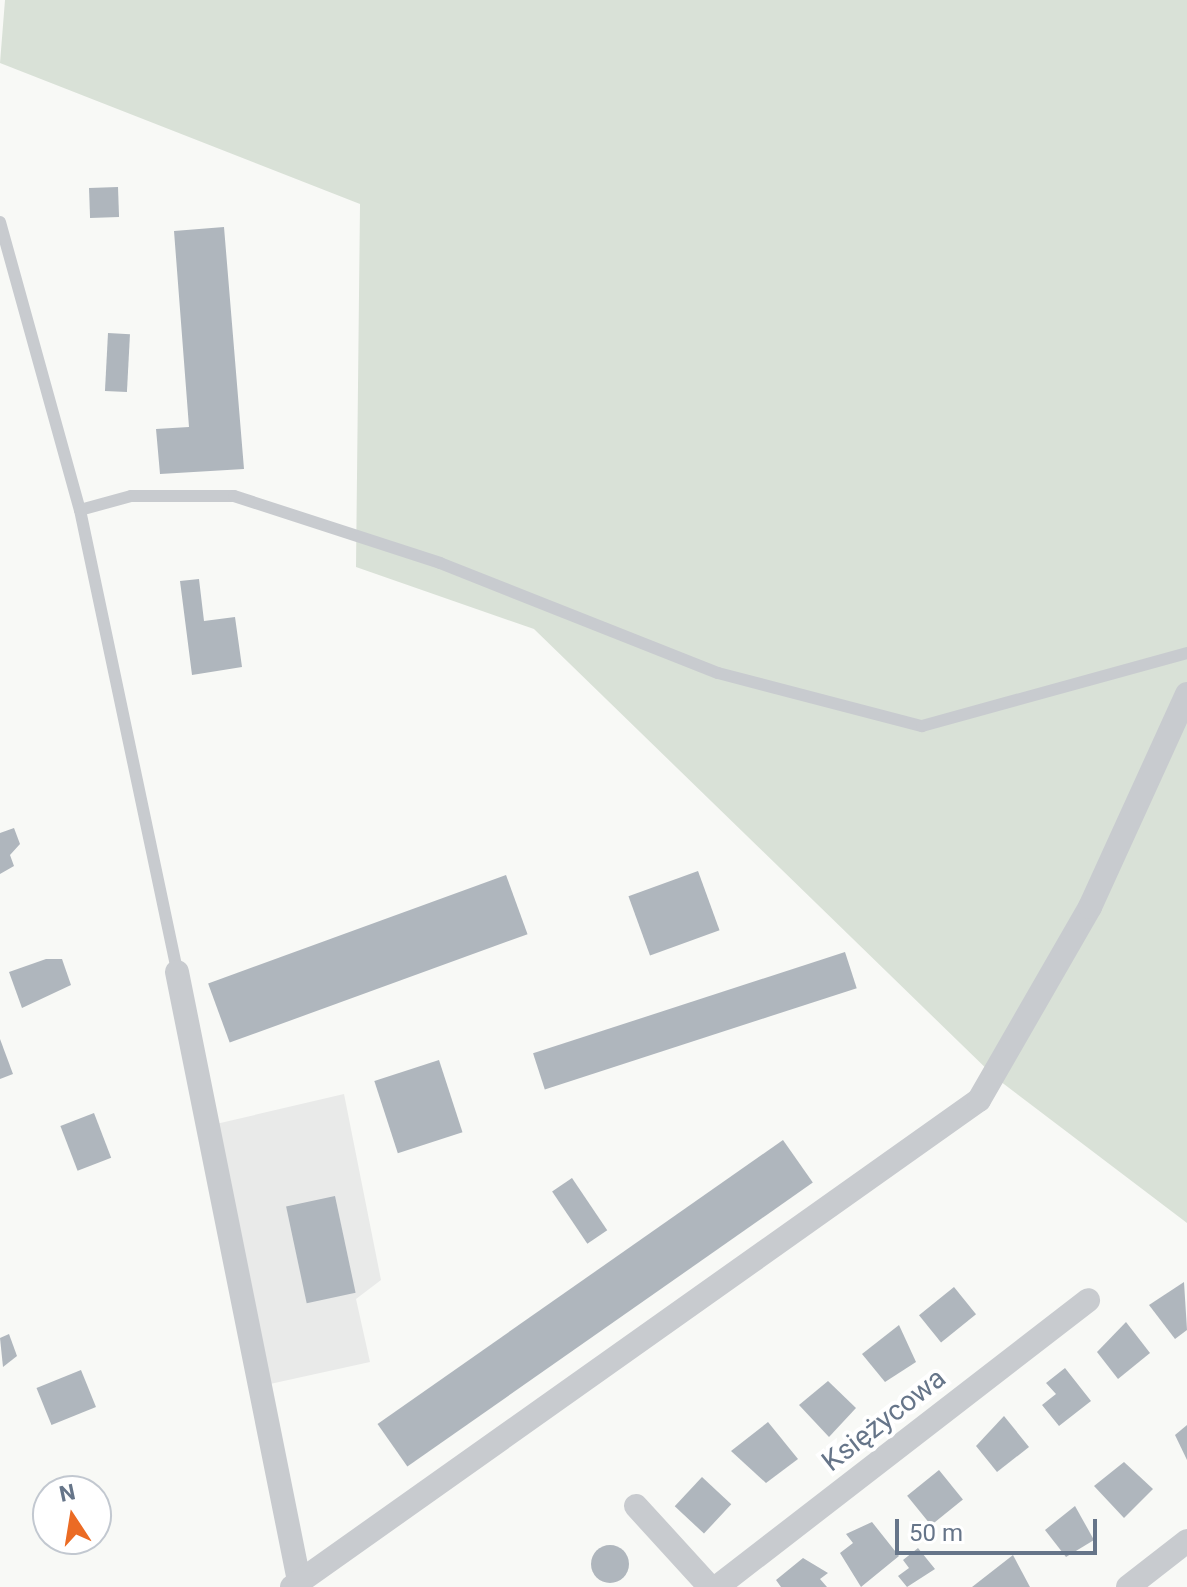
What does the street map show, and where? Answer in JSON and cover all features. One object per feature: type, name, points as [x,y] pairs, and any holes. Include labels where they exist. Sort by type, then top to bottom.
[{"type":"street","points":[[177,972],[296,1584],[979,1100],[1090,907],[1187,694]]},
{"type":"street","name":"Księżycowa","points":[[717,1587],[1088,1300]]},
{"type":"street","points":[[636,1506],[710,1587]]},
{"type":"street","points":[[1128,1587],[1187,1541]]},
{"type":"lane","points":[[0,222],[80,510],[177,972]]},
{"type":"lane","points":[[80,510],[131,496],[234,496],[440,563],[718,673],[922,726],[1187,653]]},
{"type":"shaded area","points":[[5,0],[1187,0],[1187,1223],[996,1078],[534,629],[356,567],[360,204],[0,63]]},
{"type":"shaded area","points":[[344,1094],[381,1280],[356,1299],[370,1362],[270,1384],[216,1124]]},
{"type":"building","points":[[118,187],[119,217],[90,218],[89,188]]},
{"type":"building","points":[[224,227],[244,469],[160,474],[156,429],[189,427],[174,231]]},
{"type":"building","points":[[108,333],[130,334],[127,392],[105,391]]},
{"type":"building","points":[[199,579],[204,621],[235,617],[242,667],[192,675],[180,581]]},
{"type":"building","points":[[14,828],[20,844],[10,855],[14,866],[0,874],[0,833]]},
{"type":"building","points":[[698,871],[720,930],[650,956],[628,896]]},
{"type":"building","points":[[506,875],[528,934],[230,1043],[208,983]]},
{"type":"building","points":[[845,952],[857,988],[545,1089],[533,1053]]},
{"type":"building","points":[[46,959],[62,959],[71,985],[22,1008],[9,972]]},
{"type":"building","points":[[0,1039],[13,1074],[0,1079]]},
{"type":"building","points":[[439,1060],[462,1132],[398,1153],[374,1081]]},
{"type":"building","points":[[94,1113],[111,1158],[78,1171],[60,1126]]},
{"type":"building","points":[[783,1140],[813,1183],[407,1467],[378,1424]]},
{"type":"building","points":[[572,1178],[607,1230],[587,1244],[552,1191]]},
{"type":"building","points":[[335,1196],[356,1293],[307,1303],[286,1206]]},
{"type":"building","points":[[1184,1282],[1187,1330],[1175,1339],[1149,1305]]},
{"type":"building","points":[[954,1287],[976,1314],[941,1343],[919,1315]]},
{"type":"building","points":[[1126,1322],[1150,1353],[1118,1379],[1097,1352]]},
{"type":"building","points":[[899,1325],[916,1362],[885,1382],[862,1354]]},
{"type":"building","points":[[9,1334],[17,1356],[3,1367],[0,1338]]},
{"type":"building","points":[[1065,1368],[1091,1401],[1059,1426],[1042,1405],[1056,1394],[1046,1383]]},
{"type":"building","points":[[81,1370],[96,1407],[51,1425],[36,1388]]},
{"type":"building","points":[[828,1381],[856,1408],[829,1437],[799,1405]]},
{"type":"building","points":[[1004,1416],[1029,1447],[997,1472],[976,1446]]},
{"type":"building","points":[[768,1422],[798,1459],[766,1483],[731,1451]]},
{"type":"building","points":[[1187,1425],[1187,1460],[1175,1435]]},
{"type":"building","points":[[1124,1462],[1153,1489],[1124,1518],[1094,1486]]},
{"type":"building","points":[[939,1470],[963,1500],[931,1525],[907,1496]]},
{"type":"building","points":[[702,1477],[731,1504],[704,1534],[675,1506]]},
{"type":"building","points":[[1075,1506],[1094,1540],[1066,1557],[1045,1530]]},
{"type":"building","points":[[872,1522],[899,1556],[861,1587],[840,1553],[853,1543],[846,1534]]},
{"type":"building","points":[[610,1545],[624,1550],[629,1564],[624,1578],[610,1583],[596,1578],[591,1564],[596,1550]]},
{"type":"building","points":[[918,1548],[935,1569],[907,1587],[898,1576],[909,1568],[903,1560]]},
{"type":"building","points":[[1013,1555],[1030,1587],[972,1587]]},
{"type":"building","points":[[803,1558],[828,1573],[820,1579],[827,1587],[781,1587],[776,1580]]}]
